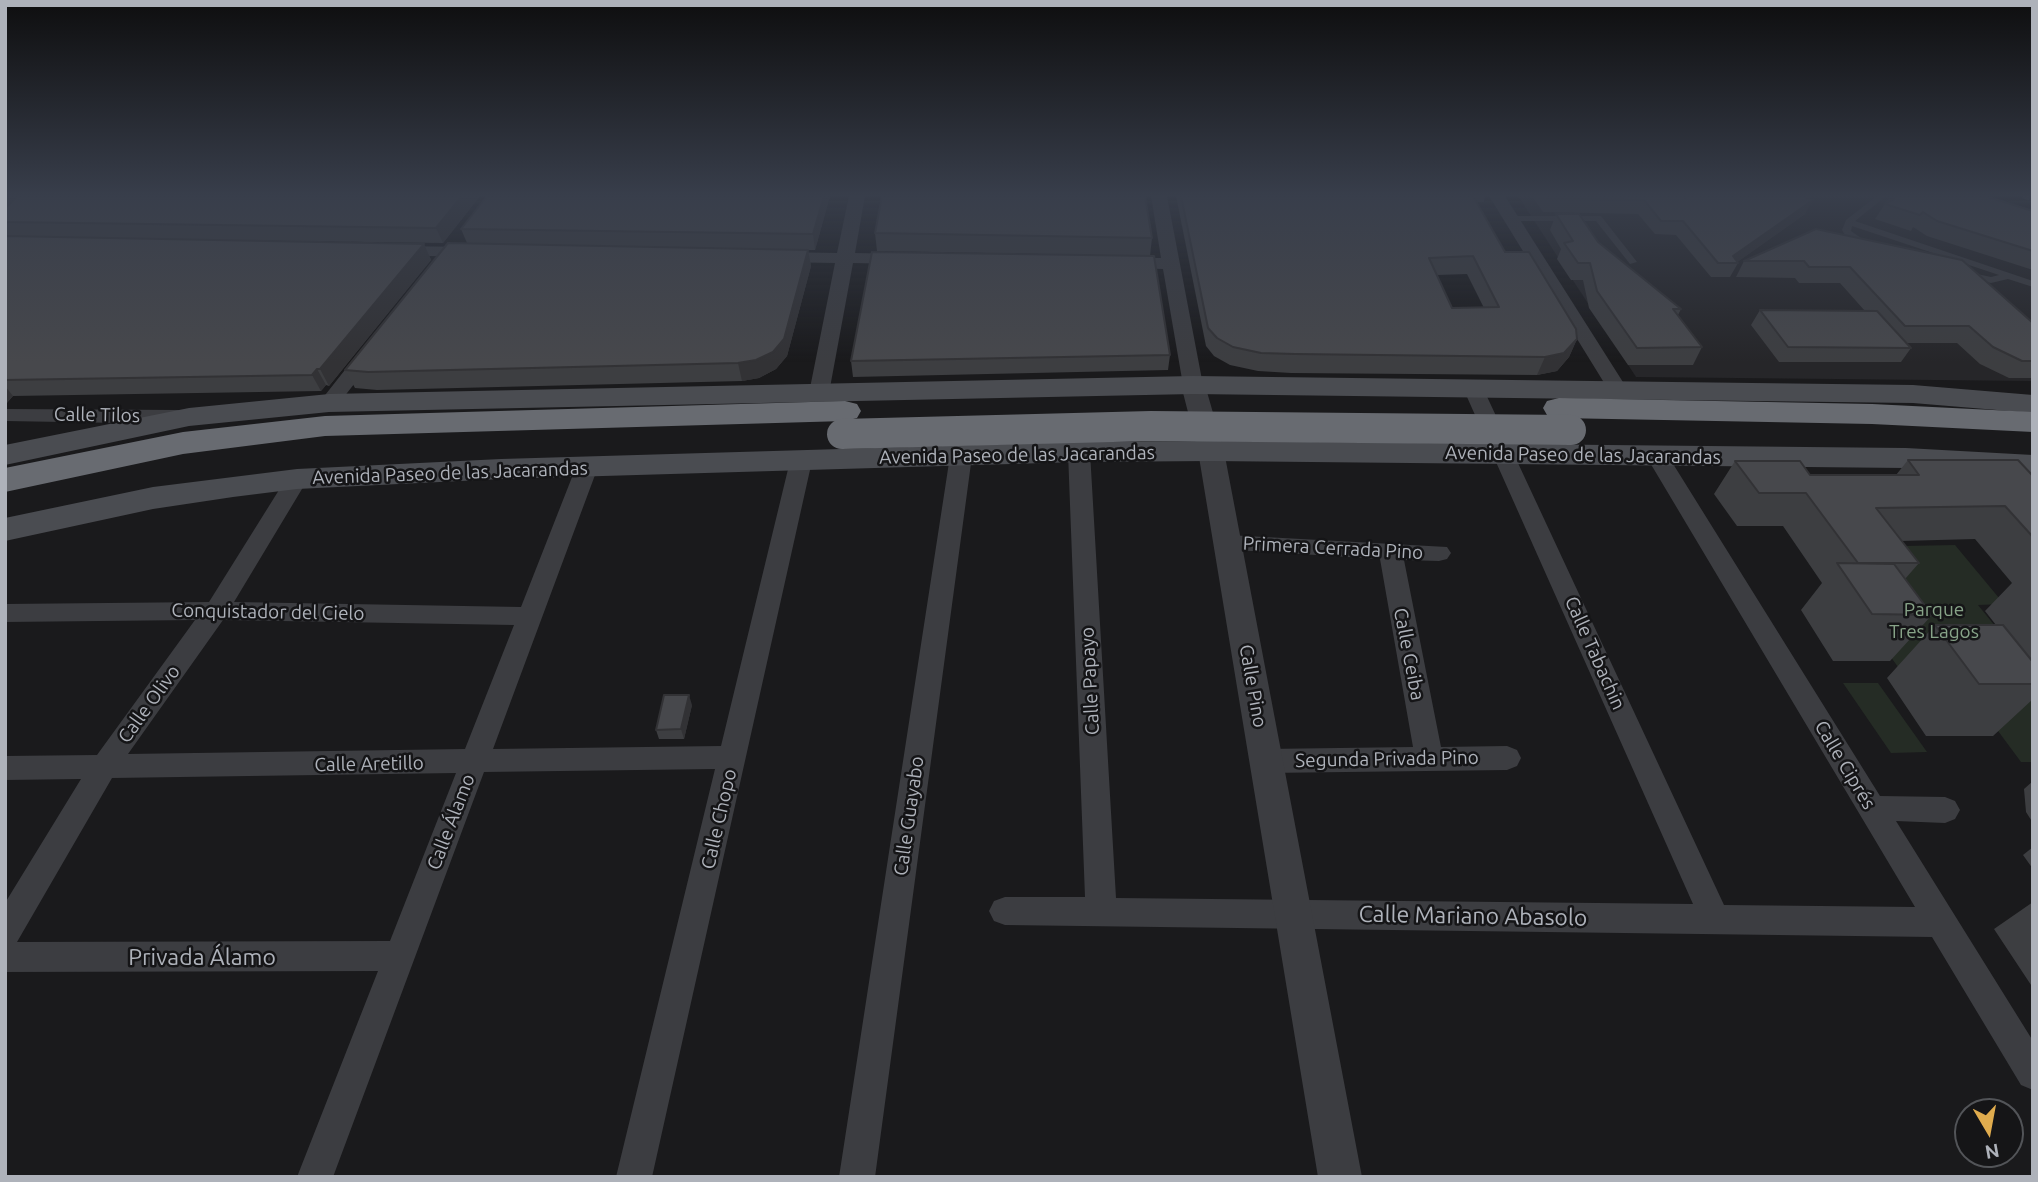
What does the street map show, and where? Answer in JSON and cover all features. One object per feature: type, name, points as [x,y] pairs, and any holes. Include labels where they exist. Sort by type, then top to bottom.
[{"type":"highway","points":[[5,480],[183,443],[325,426],[844,422],[1151,426],[1872,414],[2033,422]]},
{"type":"highway","points":[[1565,419],[1906,438],[2025,458]]},
{"type":"highway","points":[[9,525],[178,466],[262,455],[844,422]]},
{"type":"main road","points":[[5,455],[189,417],[329,403],[1193,385],[1913,394],[2033,391]]},
{"type":"main road","points":[[1336,387],[1321,400],[1320,418],[1333,437],[1358,453]]},
{"type":"main road","points":[[952,390],[964,397],[972,421],[961,456]]},
{"type":"main road","points":[[1913,394],[2033,404]]},
{"type":"main road","name":"Avenida Paseo de las Jacarandas","points":[[9,525],[153,498],[297,479],[587,467],[1079,452],[1211,451],[2025,458]]},
{"type":"street","points":[[420,251],[490,252]]},
{"type":"street","points":[[818,393],[845,251]]},
{"type":"street","name":"Calle Pino","points":[[1169,251],[1193,385],[1211,451],[1340,1177]]},
{"type":"street","points":[[1532,251],[1618,390]]},
{"type":"street","points":[[432,273],[449,252]]},
{"type":"street","points":[[762,257],[925,260]]},
{"type":"street","points":[[1103,263],[1171,264]]},
{"type":"street","points":[[329,403],[381,338]]},
{"type":"street","name":"Calle Tabachin","points":[[1473,388],[1715,919]]},
{"type":"street","name":"Calle Tilos","points":[[5,415],[189,417]]},
{"type":"street","name":"Calle Papayo","points":[[1079,452],[1101,910]]},
{"type":"street","name":"Calle Guayabo","points":[[857,1177],[961,456]]},
{"type":"street","name":"Calle Ciprés","points":[[1657,456],[2033,1073]]},
{"type":"street","points":[[2025,458],[2033,489]]},
{"type":"street","name":"Calle Chopo","points":[[634,1177],[801,461]]},
{"type":"street","name":"Calle Álamo","points":[[315,1177],[587,467]]},
{"type":"street","name":"Calle Olivo","points":[[5,932],[103,768],[216,611],[297,479]]},
{"type":"street","name":"Primera Cerrada Pino","points":[[1228,543],[1439,553]]},
{"type":"street","name":"Calle Ceiba","points":[[1390,551],[1429,758]]},
{"type":"street","name":"Conquistador del Cielo","points":[[5,613],[216,611],[531,616]]},
{"type":"street","name":"Calle Aretillo","points":[[5,768],[733,757]]},
{"type":"street","name":"Segunda Privada Pino","points":[[1266,761],[1507,758]]},
{"type":"street","points":[[1871,808],[1945,810]]},
{"type":"street","name":"Calle Mariano Abasolo","points":[[1005,911],[1101,910],[1941,922]]},
{"type":"street","name":"Privada Álamo","points":[[5,957],[400,956]]},
{"type":"lane","points":[[1624,251],[1633,262]]},
{"type":"lane","points":[[1936,251],[2033,284]]},
{"type":"lane","points":[[1957,272],[1991,280],[2008,275]]},
{"type":"shaded area","points":[[1554,251],[2033,251],[2033,381],[1636,377]]},
{"type":"green space","name":"Parque Tres Lagos","points":[[1955,545],[2004,604],[1978,605],[2033,673],[2033,762],[2021,762],[1950,666],[1898,667],[1850,600],[1891,599],[1853,547]]},
{"type":"green space","points":[[1843,683],[1878,683],[1927,752],[1891,753]]},
{"type":"building","points":[[5,251],[418,251],[320,369],[312,375],[5,380]]},
{"type":"building","points":[[441,251],[808,251],[784,339],[773,352],[756,360],[738,363],[368,372],[345,370]]},
{"type":"building","points":[[1192,251],[1529,252],[1576,329],[1577,339],[1564,353],[1545,357],[1261,353],[1233,347],[1217,338],[1208,328]],"holes":[[[1473,256],[1499,307],[1452,308],[1429,258]]]},
{"type":"building","points":[[1570,251],[1609,251],[1681,309],[1673,309],[1702,347],[1637,348],[1597,291],[1590,263],[1578,263]]},
{"type":"building","points":[[1708,251],[1740,251],[1733,256],[1738,263],[1718,263]]},
{"type":"building","points":[[1766,251],[1920,251],[1962,260],[2033,323],[2033,361],[2022,361],[1993,347],[1969,326],[1905,326],[1850,267],[1809,267],[1804,261],[1744,261]]},
{"type":"building","points":[[872,252],[1154,256],[1170,355],[851,361]]},
{"type":"building","points":[[1760,310],[1877,311],[1911,348],[1788,347]]},
{"type":"building","points":[[1908,460],[2018,460],[2033,476],[2033,537],[2005,506],[1876,508],[1919,563],[1858,563],[1806,493],[1759,493],[1735,461],[1800,461],[1810,475],[1919,475]]},
{"type":"building","points":[[1837,563],[1894,564],[1932,615],[1872,614]]},
{"type":"building","points":[[1935,625],[2003,625],[2033,662],[2033,684],[1979,684]]},
{"type":"building","points":[[664,695],[689,695],[681,729],[656,730]]}]
